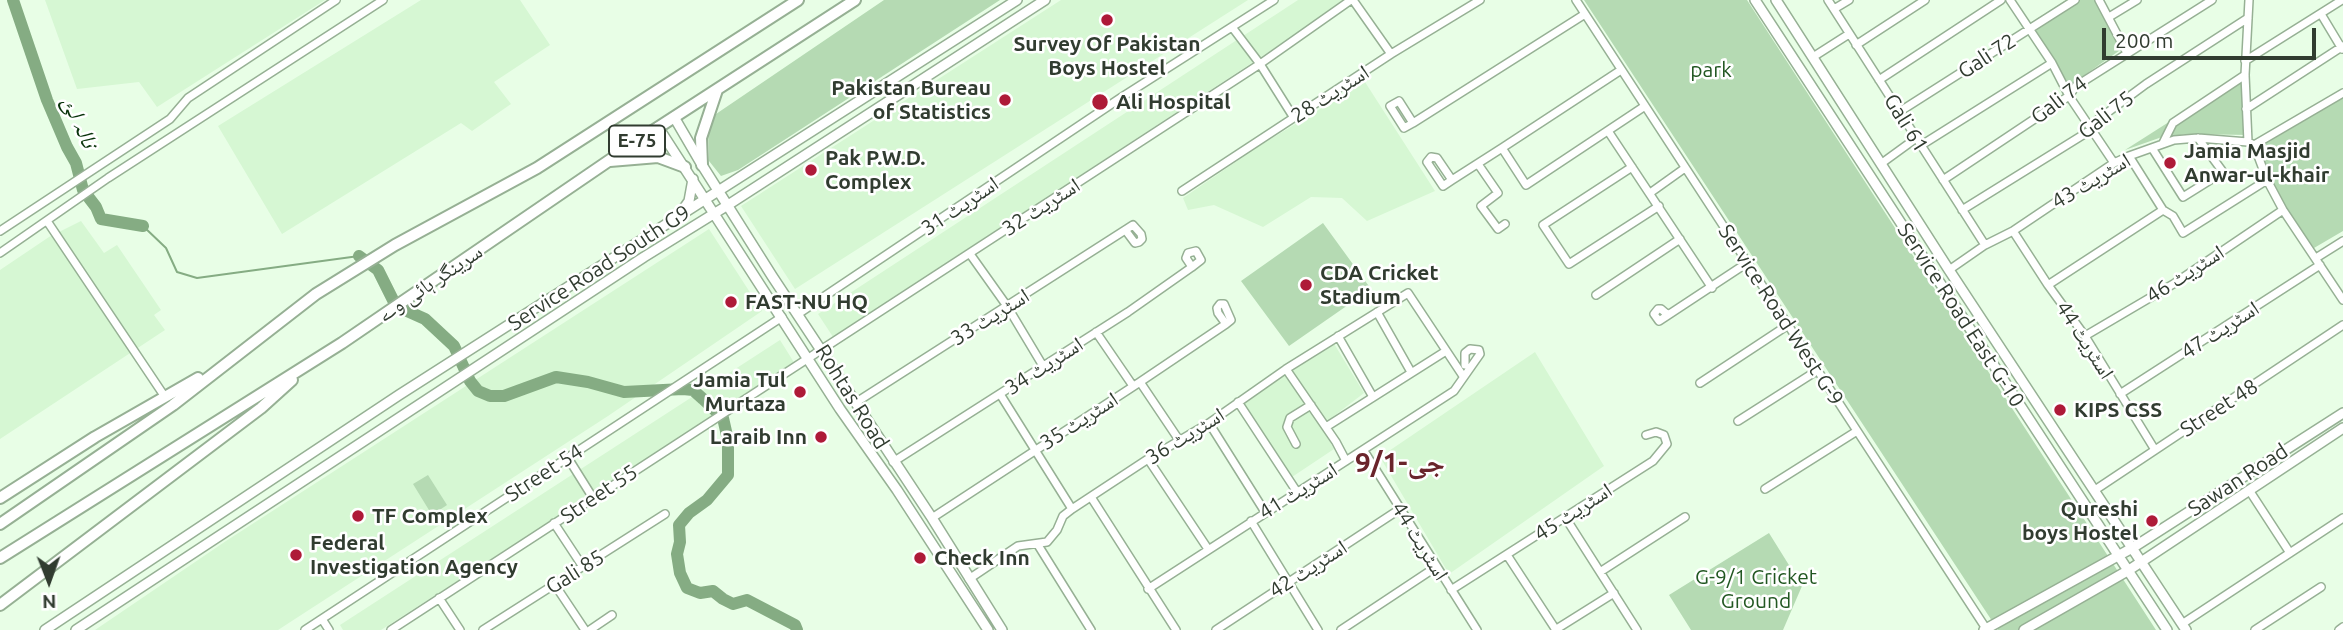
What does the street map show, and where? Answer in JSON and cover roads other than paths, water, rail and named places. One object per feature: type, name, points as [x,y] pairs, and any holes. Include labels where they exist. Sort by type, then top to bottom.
[{"type":"highway","name":"E-75","points":[[0,524],[173,405],[316,294],[395,245],[537,168],[798,0]]},
{"type":"highway","name":"سرینگر ہائی وے","points":[[0,558],[342,343],[658,127],[855,0]]},
{"type":"highway","points":[[702,165],[701,138],[707,112],[717,90]]},
{"type":"highway","points":[[608,162],[658,157],[685,167]]},
{"type":"highway","points":[[0,498],[95,437],[233,358]]},
{"type":"highway","points":[[0,605],[261,408],[316,359]]},
{"type":"main road","name":"Service Road South G9","points":[[45,630],[399,395],[1017,0]]},
{"type":"main road","name":"Service Road South G9","points":[[76,630],[444,388],[1045,0]]},
{"type":"main road","name":"Service Road East G-10","points":[[1755,0],[2168,630]]},
{"type":"main road","name":"Service Road East G-10","points":[[1776,0],[1949,270],[2134,547],[2184,627]]},
{"type":"main road","points":[[1829,113],[1844,104]]},
{"type":"main road","name":"Rohtas Road","points":[[674,117],[772,276],[932,518],[1002,630]]},
{"type":"main road","name":"Rohtas Road","points":[[658,127],[988,630]]},
{"type":"main road","points":[[676,218],[689,201],[693,179]]},
{"type":"main road","points":[[760,282],[772,276]]},
{"type":"main road","points":[[534,309],[541,325]]},
{"type":"main road","name":"Sawan Road","points":[[1986,629],[2134,547],[2343,413]]},
{"type":"main road","name":"Sawan Road","points":[[2024,630],[2129,570],[2342,430]]},
{"type":"main road","points":[[300,462],[310,477]]},
{"type":"main road","points":[[130,574],[140,588]]},
{"type":"street","points":[[0,231],[170,119],[188,98],[336,0]]},
{"type":"street","points":[[0,253],[108,177],[383,0]]},
{"type":"street","name":"اسٹریٹ 31","points":[[799,314],[1122,97],[1274,0]]},
{"type":"street","points":[[1352,0],[1391,54]]},
{"type":"street","name":"اسٹریٹ 32","points":[[808,358],[1260,64],[1352,0]]},
{"type":"street","name":"اسٹریٹ 28","points":[[1182,191],[1391,54],[1480,0]]},
{"type":"street","name":"Service Road West G-9","points":[[1576,0],[1986,629]]},
{"type":"street","name":"Gali 61","points":[[1828,0],[1984,245]]},
{"type":"street","points":[[1834,9],[1849,0]]},
{"type":"street","points":[[1856,45],[1925,0]]},
{"type":"street","points":[[1879,80],[2001,0]]},
{"type":"street","points":[[2010,0],[2114,163]]},
{"type":"street","name":"Gali 72","points":[[1899,112],[2075,0]]},
{"type":"street","points":[[2099,0],[2127,53]]},
{"type":"street","points":[[2109,17],[2137,0]]},
{"type":"street","name":"Gali 74","points":[[1943,180],[2069,96],[2076,86],[2212,0]]},
{"type":"street","points":[[2259,0],[2249,3],[2245,61],[2246,109],[2251,144],[2283,210],[2318,262],[2341,290],[2343,300]]},
{"type":"street","points":[[2245,61],[2342,0]]},
{"type":"street","points":[[1413,122],[1585,14]]},
{"type":"street","points":[[2246,109],[2342,48],[2321,14]]},
{"type":"street","name":"Gali 75","points":[[1962,210],[2092,129],[2096,121],[2146,84],[2248,18]]},
{"type":"street","points":[[1232,27],[1260,64],[1294,118]]},
{"type":"street","points":[[1813,57],[1849,33]]},
{"type":"street","points":[[1882,163],[2052,63]]},
{"type":"street","points":[[1452,180],[1621,70]]},
{"type":"street","points":[[2163,143],[2173,123],[2245,75]]},
{"type":"street","points":[[2251,144],[2343,93]]},
{"type":"street","points":[[1502,148],[1526,185],[1645,106]]},
{"type":"street","points":[[1608,131],[1712,288]]},
{"type":"street","points":[[2152,148],[2185,196],[2223,172],[2198,138]]},
{"type":"street","name":"اسٹریٹ 43","points":[[1949,270],[1984,245],[2012,231],[2114,163],[2129,156],[2174,140],[2198,138],[2251,144]]},
{"type":"street","points":[[2129,156],[2163,210],[2173,216],[2183,233],[2267,180]]},
{"type":"street","points":[[1478,164],[1498,193],[1481,206],[1497,229],[1505,224]]},
{"type":"street","points":[[1632,167],[1543,225],[1569,264],[1659,206]]},
{"type":"street","points":[[1650,193],[1685,168]]},
{"type":"street","points":[[2048,285],[2163,210]]},
{"type":"street","name":"اسٹریٹ 46","points":[[2085,336],[2175,283],[2283,210]]},
{"type":"street","points":[[47,221],[165,397]]},
{"type":"street","name":"اسٹریٹ 33","points":[[855,403],[1126,231]]},
{"type":"street","name":"اسٹریٹ 44","points":[[2012,231],[2085,336],[2155,450]]},
{"type":"street","points":[[1596,295],[1680,239]]},
{"type":"street","name":"اسٹریٹ 47","points":[[2120,394],[2318,262],[2343,241]]},
{"type":"street","points":[[970,254],[1007,306],[1043,366]]},
{"type":"street","points":[[1668,314],[1658,309],[1654,314],[1659,321],[1747,263]]},
{"type":"street","name":"اسٹریٹ 34","points":[[894,462],[1192,267]]},
{"type":"street","name":"اسٹریٹ 36","points":[[1038,545],[1047,542],[1057,530],[1063,516],[1072,509],[1408,293],[1446,351]]},
{"type":"street","points":[[1377,312],[1410,372]]},
{"type":"street","name":"Street 54","points":[[305,630],[782,317]]},
{"type":"street","name":"اسٹریٹ 35","points":[[932,518],[1226,324]]},
{"type":"street","points":[[1700,383],[1788,325]]},
{"type":"street","name":"Street 48","points":[[2095,490],[2343,326]]},
{"type":"street","points":[[1096,332],[1179,440]]},
{"type":"street","points":[[1338,336],[1373,397]]},
{"type":"street","name":"اسٹریٹ 41","points":[[1148,589],[1454,391],[1480,354],[1479,350],[1470,349],[1465,353],[1465,365]]},
{"type":"street","points":[[1326,427],[1446,351],[1463,376]]},
{"type":"street","name":"Street 55","points":[[390,630],[808,358]]},
{"type":"street","points":[[1286,369],[1346,461]]},
{"type":"street","points":[[1738,421],[1818,370]]},
{"type":"street","points":[[1000,394],[1072,509]]},
{"type":"street","points":[[1238,402],[1297,492]]},
{"type":"street","points":[[1296,444],[1287,427],[1290,418],[1311,405]]},
{"type":"street","points":[[2334,418],[2342,430]]},
{"type":"street","points":[[1209,423],[1265,512]]},
{"type":"street","points":[[1765,489],[1857,430]]},
{"type":"street","name":"اسٹریٹ 45","points":[[1451,590],[1653,461],[1667,444],[1664,435],[1656,432],[1646,435]]},
{"type":"street","name":"اسٹریٹ 44","points":[[1364,451],[1473,629]]},
{"type":"street","points":[[568,458],[593,498]]},
{"type":"street","points":[[1148,459],[1208,549]]},
{"type":"street","points":[[2249,490],[2290,553]]},
{"type":"street","points":[[1091,497],[1176,630]]},
{"type":"street","name":"اسٹریٹ 42","points":[[1216,630],[1400,509]]},
{"type":"street","name":"Gali 85","points":[[483,630],[665,514]]},
{"type":"street","points":[[1564,516],[1636,630]]},
{"type":"street","points":[[1600,572],[1685,517]]},
{"type":"street","points":[[2184,627],[2343,518]]},
{"type":"street","points":[[1251,521],[1318,630]]},
{"type":"street","points":[[554,523],[583,567]]},
{"type":"street","points":[[969,579],[1018,546],[1038,545],[1091,630]]},
{"type":"street","points":[[1507,555],[1555,630],[1614,593]]},
{"type":"street","points":[[1341,630],[1436,567]]},
{"type":"street","points":[[555,585],[584,630]]},
{"type":"street","points":[[2255,630],[2321,587]]},
{"type":"street","points":[[439,598],[460,630]]},
{"type":"street","points":[[590,630],[612,615]]},
{"type":"street","points":[[322,619],[329,630]]},
{"type":"waterway","name":"نالہ لئ","points":[[13,0],[47,100],[76,163],[83,190],[101,219],[143,226]]},
{"type":"waterway","points":[[143,226],[166,248],[177,272],[197,278],[359,256]]},
{"type":"waterway","points":[[359,256],[378,270],[396,306],[425,319],[454,346],[470,381],[478,391],[490,396],[504,396],[556,377],[624,392],[693,390],[723,418],[728,440],[728,475],[707,500],[689,513],[679,525],[680,542],[677,554],[680,573],[687,588],[700,593],[713,591],[733,604],[747,600],[795,625],[797,630]]},
{"type":"place","name":"Survey Of Pakistan Boys Hostel","points":[[1107,20]]},
{"type":"place","name":"Pakistan Bureau of Statistics","points":[[1005,100]]},
{"type":"place","name":"Ali Hospital","points":[[1100,102]]},
{"type":"place","name":"Jamia Masjid Anwar-ul-khair","points":[[2170,163]]},
{"type":"place","name":"Pak P.W.D. Complex","points":[[811,170]]},
{"type":"place","name":"CDA Cricket Stadium","points":[[1306,285]]},
{"type":"place","name":"FAST-NU HQ","points":[[731,302]]},
{"type":"place","name":"Jamia Tul Murtaza","points":[[800,392]]},
{"type":"place","name":"KIPS CSS","points":[[2060,410]]},
{"type":"place","name":"Laraib Inn","points":[[821,437]]},
{"type":"place","name":"TF Complex","points":[[358,516]]},
{"type":"place","name":"Qureshi boys Hostel","points":[[2152,521]]},
{"type":"place","name":"Federal Investigation Agency","points":[[296,555]]},
{"type":"place","name":"Check Inn","points":[[920,558]]},
{"type":"district","name":"جی-9/1","points":[[1400,463]]},
{"type":"park label","name":"park","points":[[1711,70]]},
{"type":"park label","name":"G-9/1 Cricket Ground","points":[[1756,589]]}]
